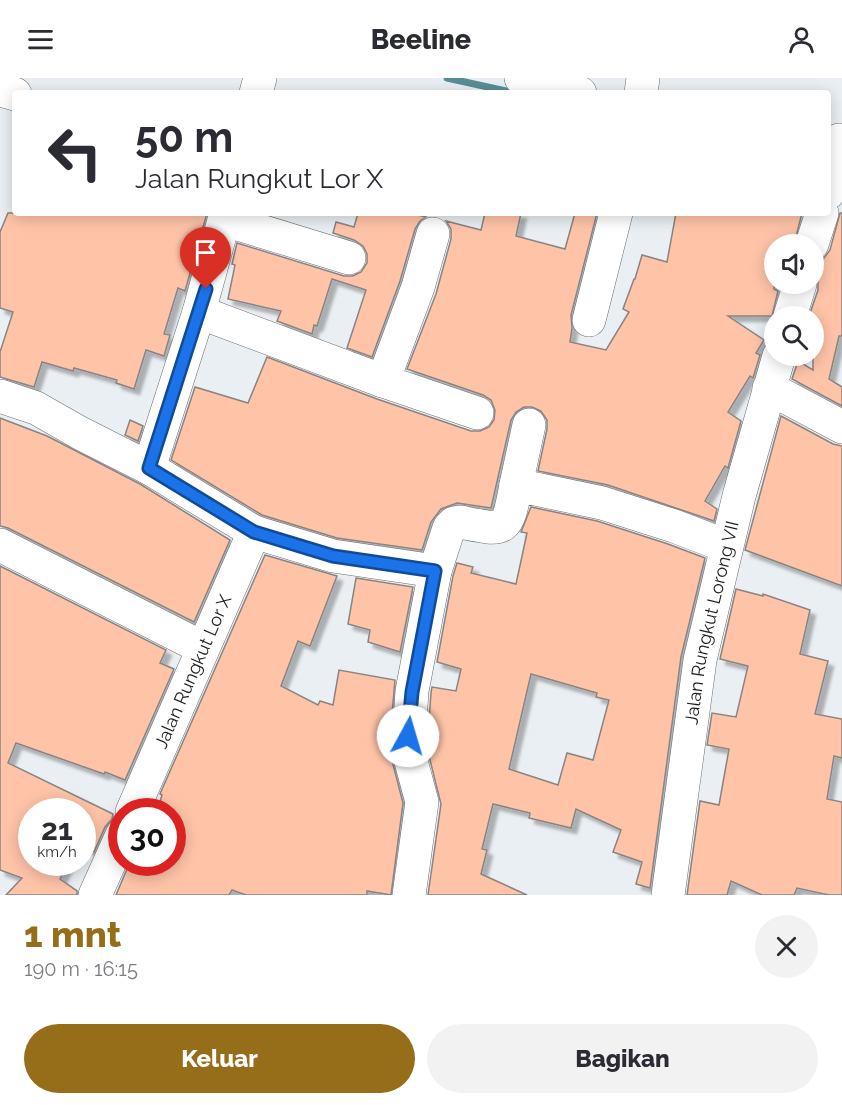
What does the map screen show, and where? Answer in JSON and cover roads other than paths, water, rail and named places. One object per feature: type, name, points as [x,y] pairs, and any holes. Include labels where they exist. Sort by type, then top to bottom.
[{"type":"street","points":[[521,78],[568,90]]},
{"type":"street","points":[[589,320],[615,216]]},
{"type":"street","points":[[815,234],[819,216]]},
{"type":"street","points":[[149,468],[199,312],[226,217],[349,258]]},
{"type":"street","points":[[383,381],[418,287],[433,234]]},
{"type":"street","points":[[199,312],[383,381],[477,413]]},
{"type":"street","name":"Jalan Rungkut Lorong VII","points":[[668,895],[700,660],[726,546],[776,366]]},
{"type":"street","points":[[769,388],[842,427]]},
{"type":"street","points":[[0,396],[36,408],[149,468],[254,532],[333,556],[435,571]]},
{"type":"street","points":[[409,895],[422,802],[408,750],[408,736],[412,692],[435,571],[449,528],[454,523],[460,522],[496,529],[504,525],[510,516],[529,425]]},
{"type":"street","points":[[516,485],[602,503],[674,526],[726,546]]},
{"type":"street","name":"Jalan Rungkut Lor X","points":[[138,798],[254,532]]},
{"type":"street","points":[[0,545],[203,648]]},
{"type":"street","points":[[95,895],[108,866]]},
{"type":"waterway","points":[[447,78],[501,90]]}]
